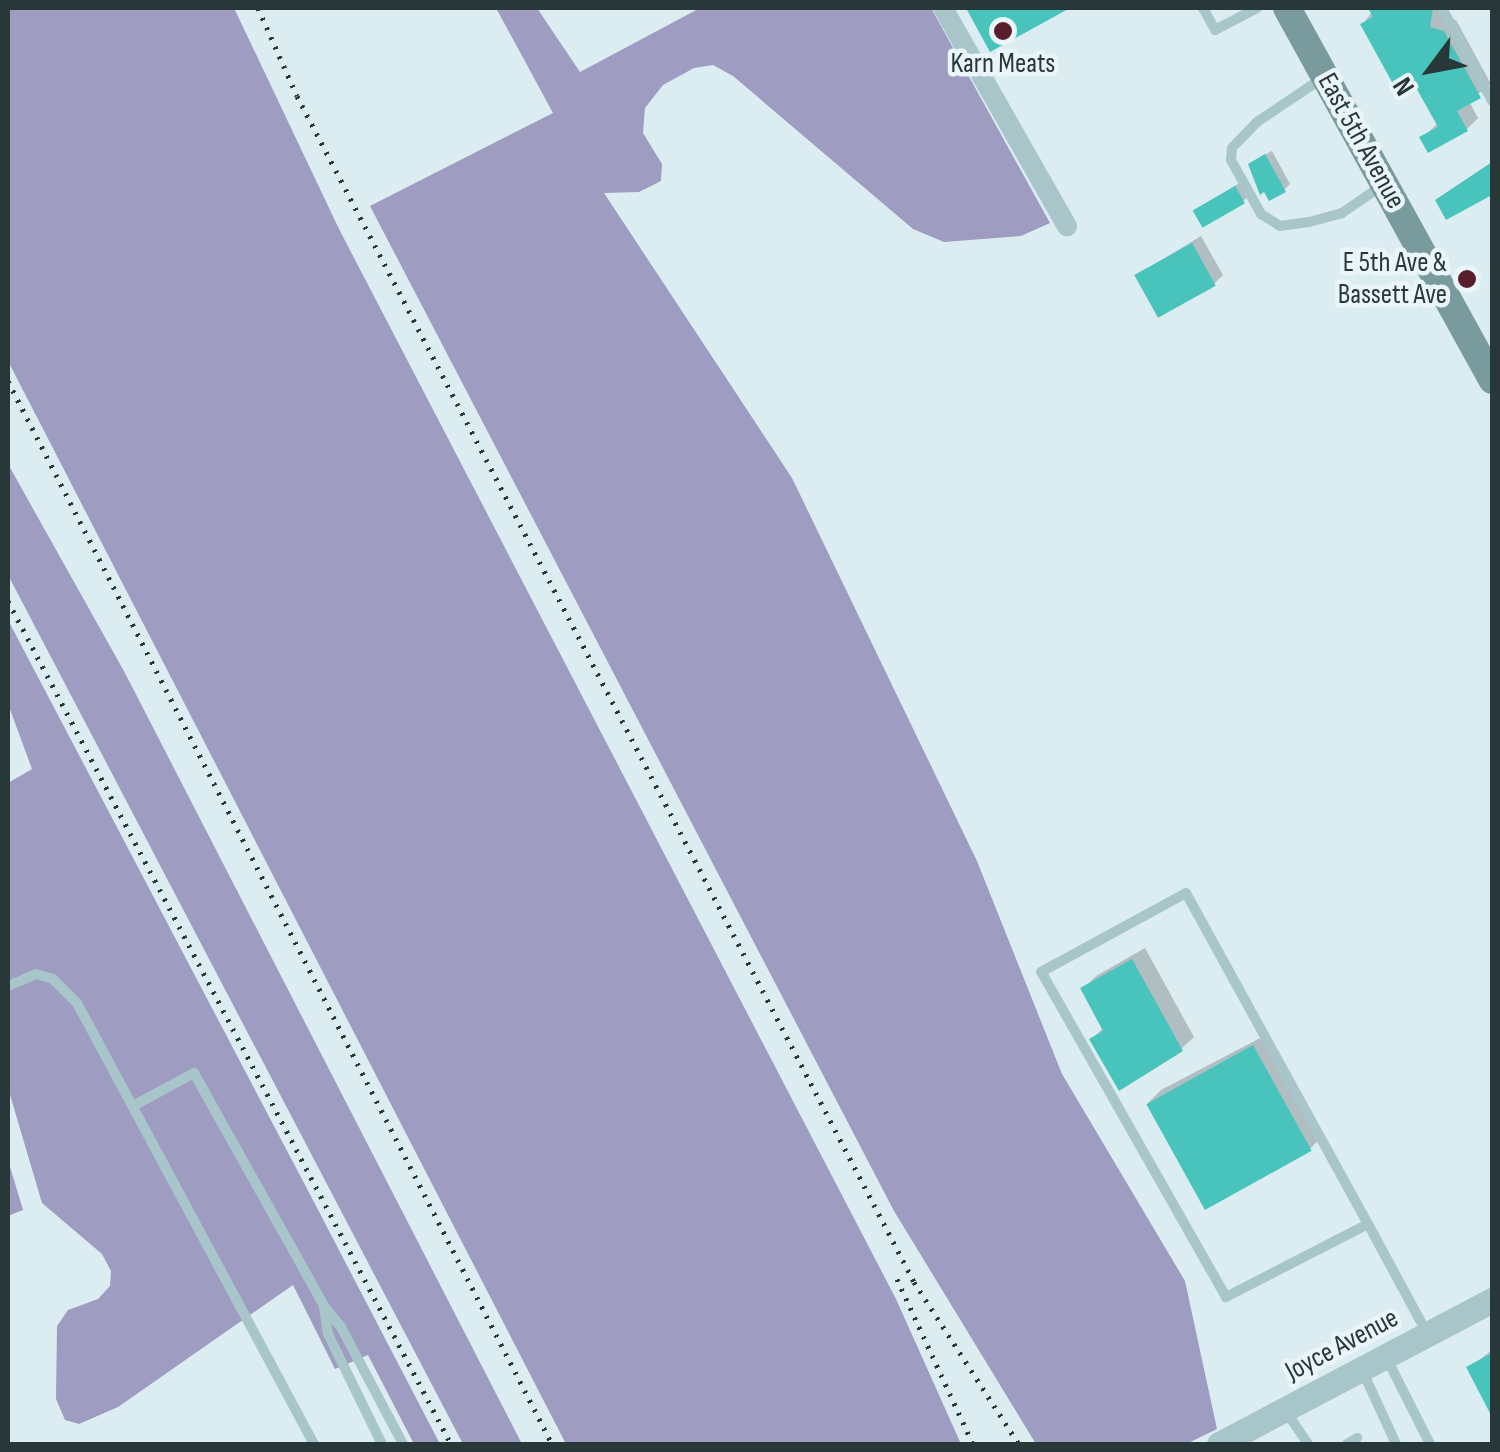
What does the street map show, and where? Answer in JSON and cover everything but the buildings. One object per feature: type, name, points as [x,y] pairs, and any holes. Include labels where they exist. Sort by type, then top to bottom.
[{"type":"main road","name":"East 5th Avenue","points":[[1287,8],[1385,184],[1484,342],[1492,380]]},
{"type":"street","points":[[943,8],[1067,226]]},
{"type":"street","name":"Joyce Avenue","points":[[1232,1442],[1492,1300]]},
{"type":"lane","points":[[1203,8],[1215,30],[1257,8]]},
{"type":"lane","points":[[1442,8],[1492,102]]},
{"type":"lane","points":[[1325,76],[1256,122],[1232,148],[1232,160],[1261,214],[1280,226],[1342,213],[1385,184]]},
{"type":"lane","points":[[1368,1224],[1226,1297],[1041,972],[1186,893],[1368,1224],[1428,1334]]},
{"type":"lane","points":[[8,986],[36,974],[54,979],[77,1003],[314,1444]]},
{"type":"lane","points":[[133,1106],[194,1073],[324,1306],[342,1326],[403,1444]]},
{"type":"lane","points":[[324,1306],[328,1334],[382,1444]]},
{"type":"lane","points":[[1386,1356],[1430,1444]]},
{"type":"lane","points":[[1361,1369],[1396,1444]]},
{"type":"lane","points":[[1285,1410],[1308,1444]]},
{"type":"shaded area","points":[[8,8],[234,8],[339,229],[896,1299],[961,1444],[566,1444],[8,361]]},
{"type":"shaded area","points":[[496,8],[537,8],[580,72],[700,8],[931,8],[1050,223],[1021,236],[944,242],[913,229],[733,76],[713,65],[694,68],[663,85],[645,108],[643,133],[662,164],[661,181],[639,192],[604,193],[792,478],[977,861],[1062,1074],[1185,1281],[1217,1429],[1186,1444],[1036,1444],[894,1211],[370,206],[553,113]]},
{"type":"shaded area","points":[[8,464],[125,673],[522,1444],[463,1444],[8,575]]},
{"type":"shaded area","points":[[8,620],[440,1444],[414,1444],[368,1355],[335,1369],[293,1285],[118,1407],[79,1424],[65,1420],[56,1399],[57,1326],[68,1310],[98,1299],[110,1286],[111,1271],[102,1254],[42,1203],[8,1088],[8,783],[32,769],[8,704]]},
{"type":"shaded area","points":[[8,1160],[23,1210],[8,1216]]},
{"type":"railway","points":[[258,8],[297,96],[914,1282],[1019,1444]]},
{"type":"railway","points":[[8,381],[552,1444]]},
{"type":"railway","points":[[8,601],[451,1444]]},
{"type":"railway","points":[[897,1279],[973,1444]]},
{"type":"place","name":"Karn Meats","points":[[1003,31]]},
{"type":"place","name":"E 5th Ave & Bassett Ave","points":[[1467,279]]}]
